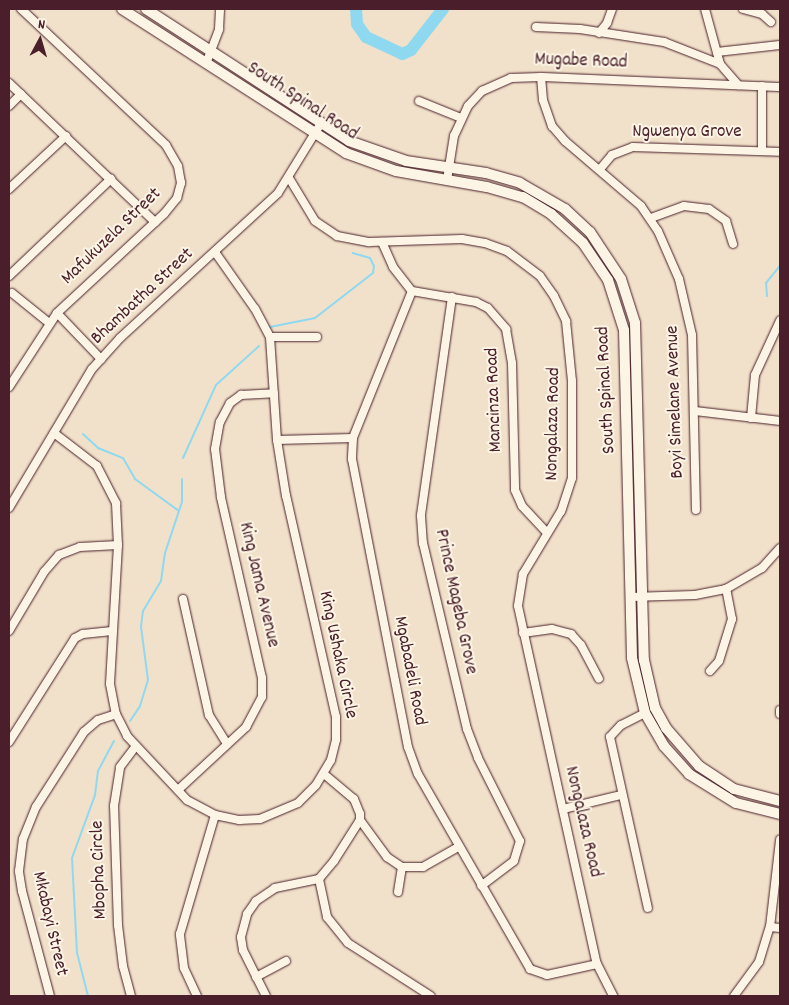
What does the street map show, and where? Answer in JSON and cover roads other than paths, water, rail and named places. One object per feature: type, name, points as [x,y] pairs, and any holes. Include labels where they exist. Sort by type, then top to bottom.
[{"type":"street","name":"Mafukuzela Street","points":[[9,387],[57,313],[172,205],[179,191],[180,174],[171,152],[21,9]]},
{"type":"street","name":"South Spinal Road","points":[[122,9],[371,162],[403,173],[506,191],[537,205],[583,243],[608,280],[622,318],[625,351],[632,658],[645,714],[664,746],[689,774],[736,802],[780,814]]},
{"type":"street","name":"South Spinal Road","points":[[146,9],[212,50],[318,130],[383,155],[448,169],[504,178],[549,198],[590,232],[621,279],[635,323],[642,597],[646,674],[655,708],[666,728],[687,755],[717,779],[750,795],[780,802]]},
{"type":"street","points":[[207,61],[219,28],[220,9]]},
{"type":"street","points":[[598,33],[607,24],[612,9]]},
{"type":"street","points":[[706,9],[720,64],[738,85]]},
{"type":"street","points":[[743,9],[762,14],[771,22]]},
{"type":"street","points":[[536,28],[556,26],[664,42],[720,64]]},
{"type":"street","points":[[717,52],[780,45]]},
{"type":"street","name":"Mugabe Road","points":[[447,180],[461,118],[474,98],[492,85],[511,78],[541,77],[780,87]]},
{"type":"street","name":"Boyi Simelane Avenue","points":[[541,77],[543,100],[552,126],[565,141],[601,168],[634,197],[651,218],[673,264],[688,312],[692,335],[696,510]]},
{"type":"street","points":[[9,83],[156,222]]},
{"type":"street","points":[[762,86],[762,149]]},
{"type":"street","points":[[9,106],[21,94]]},
{"type":"street","points":[[419,101],[461,118]]},
{"type":"street","name":"Bhambatha Street","points":[[9,508],[101,358],[272,198],[289,178],[318,130]]},
{"type":"street","points":[[9,189],[66,136]]},
{"type":"street","name":"Ngwenya Grove","points":[[601,168],[612,155],[633,147],[762,149],[780,152]]},
{"type":"street","name":"Nongalaza Road","points":[[289,178],[312,217],[328,232],[357,241],[382,242],[445,238],[485,243],[508,251],[532,268],[554,296],[566,321],[570,342],[574,453],[567,497],[520,581],[518,606],[597,964],[613,996]]},
{"type":"street","points":[[9,276],[111,179]]},
{"type":"street","points":[[651,218],[684,206],[709,209],[726,221],[733,244]]},
{"type":"street","points":[[382,242],[393,267],[412,291]]},
{"type":"street","name":"King Ushaka Circle","points":[[54,433],[89,458],[103,473],[116,503],[118,545],[110,684],[116,714],[135,747],[195,805],[216,816],[248,820],[281,812],[304,798],[324,774],[335,745],[336,716],[286,496],[276,440],[270,337],[255,309],[214,252]]},
{"type":"street","name":"Mancinza Road","points":[[412,291],[452,297],[488,308],[506,329],[512,363],[516,490],[522,506],[547,533]]},
{"type":"street","name":"Mgabadeli Road","points":[[412,291],[353,438],[353,472],[408,748],[418,774],[458,847],[522,958],[535,973],[547,975],[597,964]]},
{"type":"street","points":[[12,294],[49,323]]},
{"type":"street","name":"Prince Mageba Grove","points":[[452,297],[421,516],[423,543],[467,729],[520,841],[514,861],[481,886]]},
{"type":"street","points":[[57,313],[101,358]]},
{"type":"street","points":[[751,418],[755,375],[780,321]]},
{"type":"street","points":[[270,337],[317,337]]},
{"type":"street","name":"King Jama Avenue","points":[[178,790],[227,744],[255,714],[263,683],[221,497],[215,440],[226,409],[236,398],[248,394],[274,393]]},
{"type":"street","points":[[694,411],[780,421]]},
{"type":"street","points":[[276,440],[353,438]]},
{"type":"street","points":[[9,631],[44,572],[59,555],[80,547],[118,545]]},
{"type":"street","points":[[631,597],[695,595],[726,589],[762,568],[780,548]]},
{"type":"street","points":[[710,671],[719,660],[732,619],[726,589]]},
{"type":"street","points":[[183,598],[211,720],[227,744]]},
{"type":"street","points":[[523,633],[552,629],[570,634],[582,645],[599,679]]},
{"type":"street","points":[[9,742],[75,638],[90,632],[112,631]]},
{"type":"street","name":"Mkabayi Street","points":[[50,996],[22,892],[19,871],[23,839],[36,807],[84,732],[98,720],[116,714]]},
{"type":"street","points":[[645,714],[621,725],[610,737],[621,796],[648,908]]},
{"type":"street","name":"Mbopha Circle","points":[[131,996],[119,940],[114,806],[120,768],[135,747]]},
{"type":"street","points":[[324,774],[354,799],[360,820],[387,857],[402,867],[422,867],[458,847]]},
{"type":"street","points":[[563,809],[621,796]]},
{"type":"street","points":[[197,996],[184,968],[180,934],[216,816]]},
{"type":"street","points":[[266,996],[256,977],[241,937],[247,914],[256,902],[276,888],[319,879],[360,820]]},
{"type":"street","points":[[734,996],[759,962],[770,928],[780,840]]},
{"type":"street","points":[[398,892],[402,867]]},
{"type":"street","points":[[319,879],[324,912],[337,933],[362,954],[431,996]]},
{"type":"street","points":[[770,928],[780,928]]},
{"type":"street","points":[[256,977],[286,961]]},
{"type":"waterway","points":[[356,9],[357,24],[366,37],[402,54],[411,50],[443,9]]},
{"type":"waterway","points":[[270,327],[315,318],[373,273],[374,266],[370,258],[353,253]]},
{"type":"waterway","points":[[767,296],[766,283],[780,266]]},
{"type":"waterway","points":[[183,458],[216,385],[259,346]]},
{"type":"waterway","points":[[83,434],[98,448],[123,458],[135,479],[179,511]]},
{"type":"waterway","points":[[130,721],[140,706],[148,680],[141,627],[143,611],[161,581],[165,553],[182,502],[182,479]]},
{"type":"waterway","points":[[88,996],[77,953],[72,858],[95,795],[98,771],[114,741]]}]
